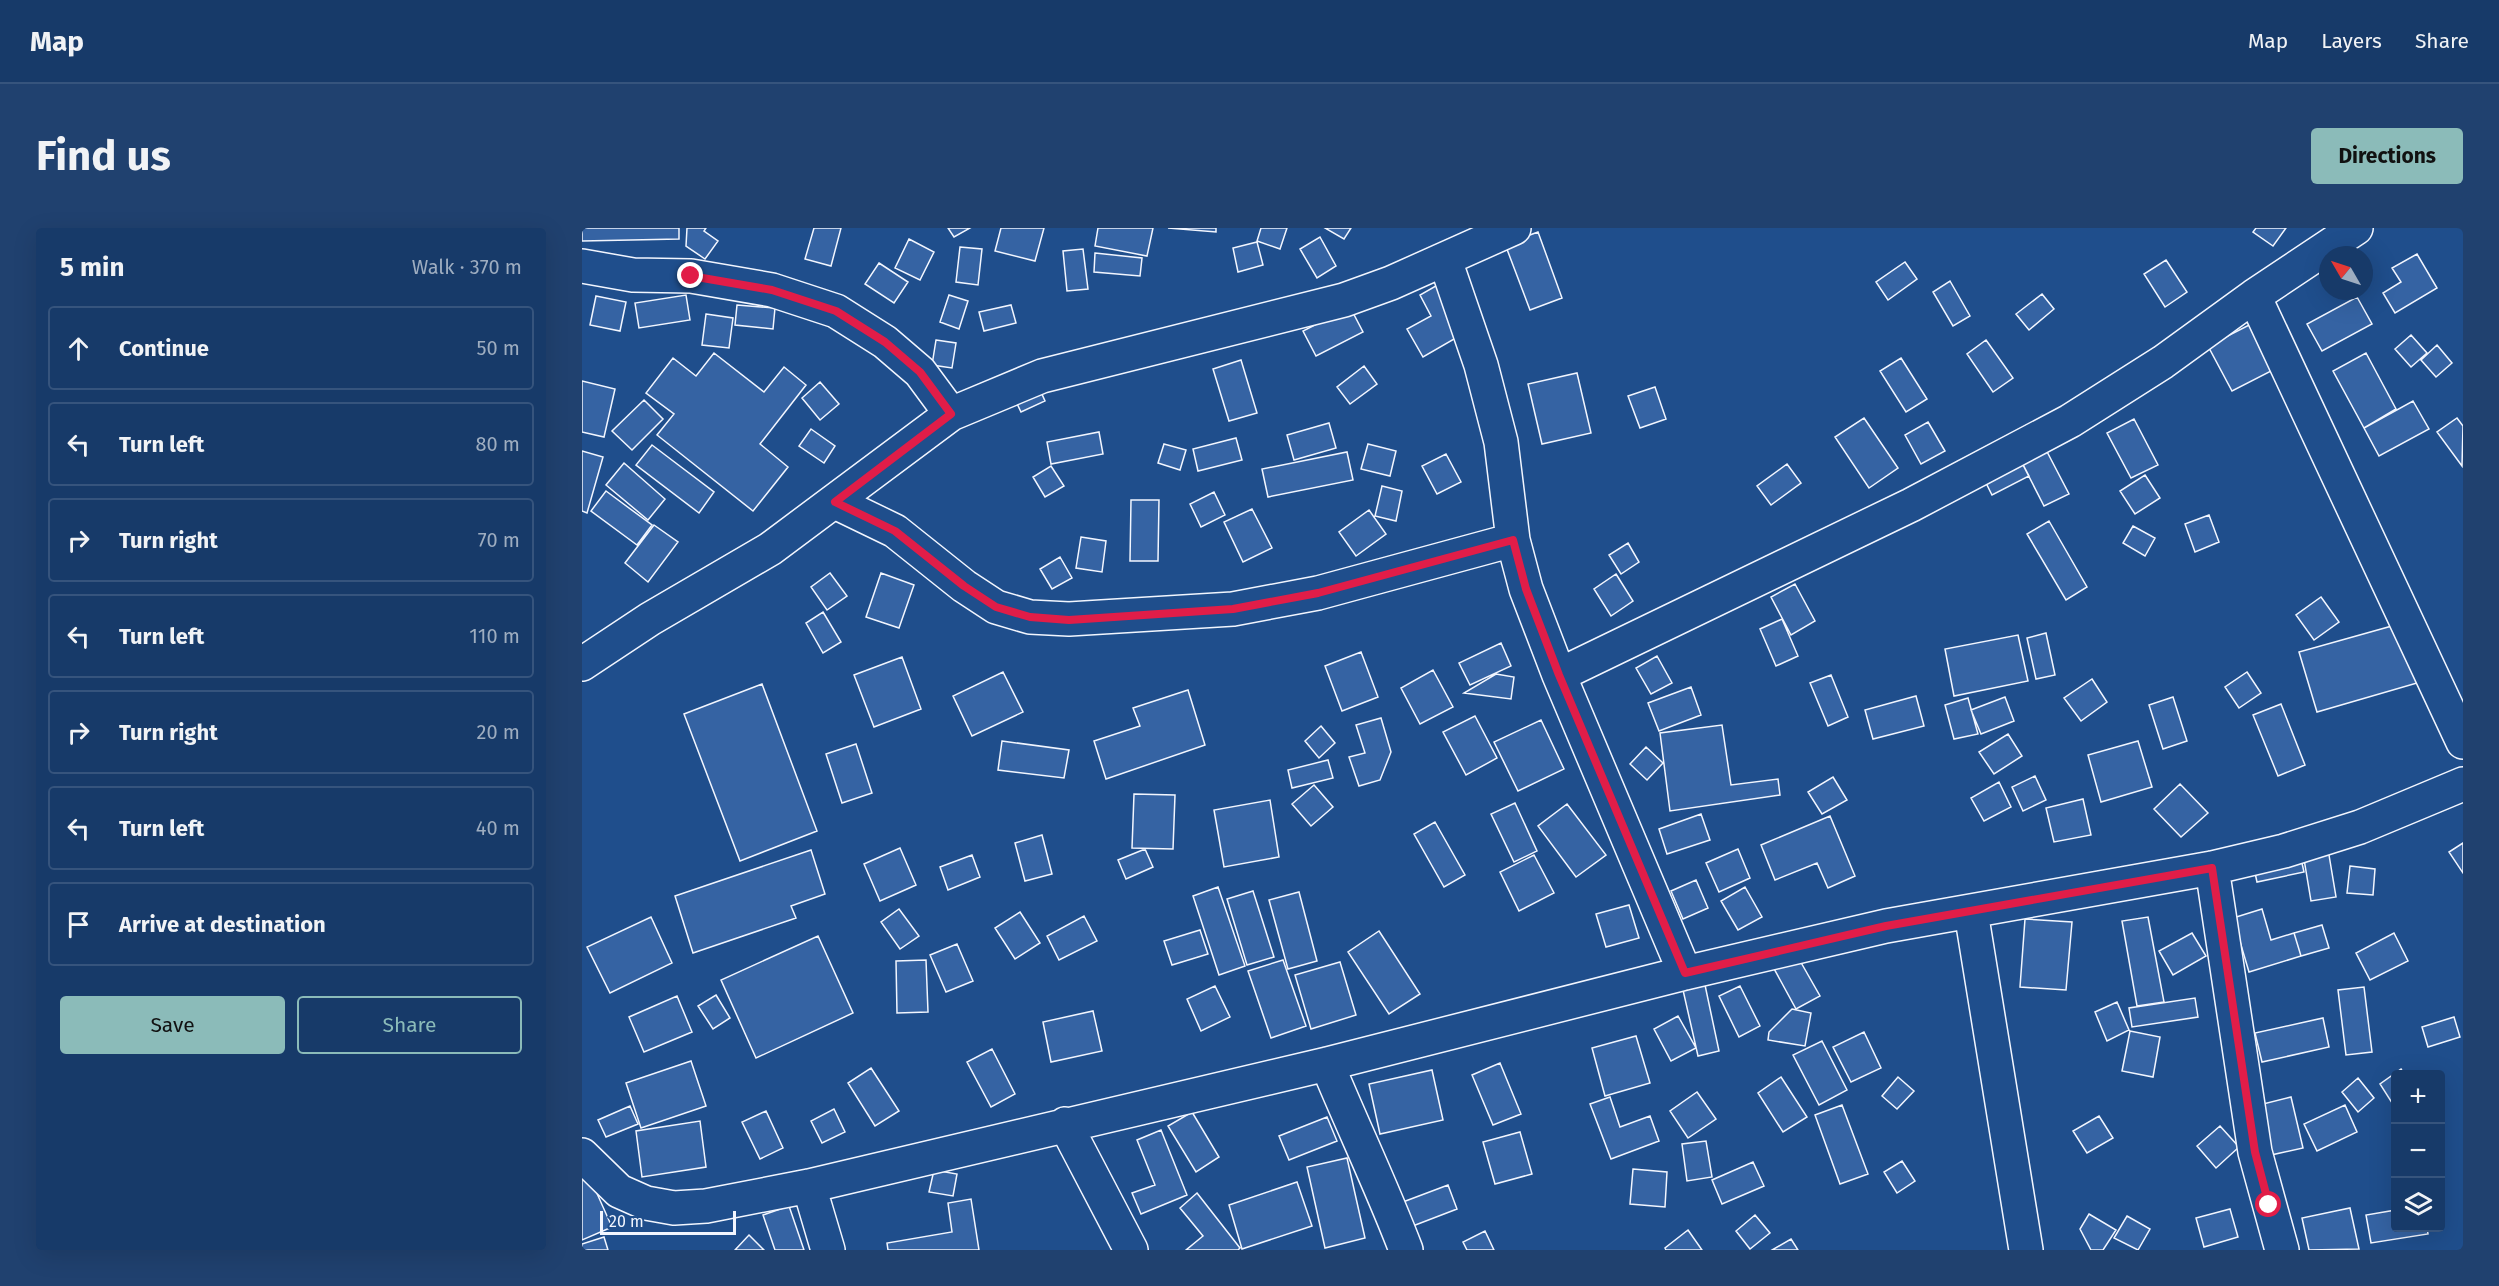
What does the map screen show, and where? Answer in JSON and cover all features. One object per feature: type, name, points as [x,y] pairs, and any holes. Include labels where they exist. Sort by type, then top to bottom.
[{"type":"street","points":[[582,664],[650,619],[770,549],[951,414],[1042,376],[1344,300],[1445,260],[1514,228]]},
{"type":"street","points":[[1559,675],[1911,505],[2070,421],[2163,362],[2254,296],[2356,228]]},
{"type":"street","points":[[1445,260],[1480,365],[1501,442],[1513,540],[1526,589],[1559,675],[1685,973]]},
{"type":"street","points":[[584,270],[633,275],[691,276],[772,290],[836,311],[885,342],[920,372],[951,414]]},
{"type":"street","points":[[2254,296],[2463,742]]},
{"type":"street","points":[[835,502],[895,531],[964,586],[996,607],[1030,617],[1069,620],[1233,609],[1318,593],[1513,540]]},
{"type":"street","points":[[582,1155],[619,1191],[646,1203],[674,1208],[706,1206],[809,1186],[1327,1064],[1685,973],[1886,926],[2212,868],[2284,851],[2360,827],[2463,784]]},
{"type":"street","points":[[2212,868],[2255,1152],[2280,1250]]},
{"type":"street","points":[[1971,912],[2026,1250]]},
{"type":"street","points":[[1327,1064],[1406,1250]]},
{"type":"street","points":[[1065,1124],[1131,1250]]},
{"type":"street","points":[[809,1186],[828,1250]]},
{"type":"building","points":[[582,228],[679,228],[679,239],[582,241]]},
{"type":"building","points":[[687,228],[706,228],[704,231],[718,241],[705,259],[686,246]]},
{"type":"building","points":[[814,228],[841,228],[831,266],[805,259]]},
{"type":"building","points":[[948,228],[970,228],[954,237]]},
{"type":"building","points":[[1001,228],[1044,228],[1035,261],[995,251]]},
{"type":"building","points":[[1098,228],[1153,228],[1147,256],[1095,246]]},
{"type":"building","points":[[1168,228],[1216,228],[1216,232]]},
{"type":"building","points":[[1261,228],[1287,228],[1280,249],[1257,241]]},
{"type":"building","points":[[1325,228],[1351,228],[1344,239]]},
{"type":"building","points":[[2256,228],[2286,228],[2273,246],[2253,232]]},
{"type":"building","points":[[1538,232],[1562,298],[1530,310],[1505,244]]},
{"type":"building","points":[[1320,237],[1336,266],[1317,278],[1300,249]]},
{"type":"building","points":[[909,239],[934,252],[920,280],[895,268]]},
{"type":"building","points":[[1257,242],[1263,265],[1238,272],[1233,248]]},
{"type":"building","points":[[960,247],[982,249],[978,285],[956,282]]},
{"type":"building","points":[[1083,249],[1088,289],[1067,291],[1063,251]]},
{"type":"building","points":[[1095,253],[1142,258],[1140,276],[1094,272]]},
{"type":"building","points":[[2417,254],[2437,288],[2395,313],[2383,293],[2401,282],[2392,268]]},
{"type":"building","points":[[2166,260],[2187,292],[2165,307],[2144,274]]},
{"type":"building","points":[[1905,262],[1917,279],[1888,300],[1876,282]]},
{"type":"building","points":[[879,263],[908,282],[894,303],[865,284]]},
{"type":"building","points":[[1950,281],[1970,316],[1953,326],[1933,292]]},
{"type":"building","points":[[1441,283],[1468,331],[1423,357],[1407,329],[1431,316],[1420,295]]},
{"type":"building","points":[[2042,294],[2054,309],[2029,330],[2016,314]]},
{"type":"building","points":[[686,295],[690,320],[639,328],[635,303]]},
{"type":"building","points":[[949,295],[968,301],[959,329],[940,322]]},
{"type":"building","points":[[596,296],[626,302],[620,331],[590,325]]},
{"type":"building","points":[[2351,300],[2359,300],[2372,324],[2322,351],[2307,324]]},
{"type":"building","points":[[737,305],[775,308],[773,329],[735,325]]},
{"type":"building","points":[[1011,305],[1016,323],[984,331],[979,312]]},
{"type":"building","points":[[1350,307],[1363,332],[1316,356],[1303,331]]},
{"type":"building","points":[[706,314],[733,318],[729,348],[702,345]]},
{"type":"building","points":[[2253,323],[2277,368],[2232,391],[2208,346]]},
{"type":"building","points":[[2411,335],[2427,353],[2411,367],[2395,349]]},
{"type":"building","points":[[936,340],[956,343],[952,368],[932,365]]},
{"type":"building","points":[[1986,340],[2013,378],[1993,392],[1967,354]]},
{"type":"building","points":[[2437,345],[2452,363],[2436,377],[2421,360]]},
{"type":"building","points":[[714,353],[764,392],[784,367],[806,385],[760,444],[788,467],[753,511],[657,435],[674,414],[646,393],[673,358],[696,376]]},
{"type":"building","points":[[2366,353],[2396,409],[2364,428],[2333,371]]},
{"type":"building","points":[[1901,358],[1927,399],[1906,412],[1880,371]]},
{"type":"building","points":[[1241,360],[1257,413],[1229,421],[1213,369]]},
{"type":"building","points":[[1364,366],[1377,384],[1350,404],[1337,387]]},
{"type":"building","points":[[1577,373],[1591,433],[1542,444],[1528,384]]},
{"type":"building","points":[[582,381],[615,389],[604,437],[582,432]]},
{"type":"building","points":[[1036,381],[1045,401],[1021,412],[1012,393]]},
{"type":"building","points":[[820,382],[839,404],[820,420],[802,398]]},
{"type":"building","points":[[1655,387],[1666,419],[1640,428],[1628,396]]},
{"type":"building","points":[[644,400],[663,419],[632,450],[612,431]]},
{"type":"building","points":[[2413,401],[2429,429],[2379,456],[2364,428]]},
{"type":"building","points":[[1864,418],[1898,468],[1869,488],[1835,437]]},
{"type":"building","points":[[2457,418],[2463,426],[2462,466],[2437,432]]},
{"type":"building","points":[[2134,419],[2158,465],[2131,478],[2107,433]]},
{"type":"building","points":[[1928,422],[1945,451],[1921,464],[1905,435]]},
{"type":"building","points":[[1329,423],[1336,448],[1294,460],[1287,435]]},
{"type":"building","points":[[811,429],[835,446],[824,463],[799,446]]},
{"type":"building","points":[[1099,432],[1103,454],[1051,464],[1047,442]]},
{"type":"building","points":[[1236,438],[1242,460],[1198,471],[1193,449]]},
{"type":"building","points":[[1164,444],[1186,450],[1180,470],[1158,463]]},
{"type":"building","points":[[1368,444],[1396,451],[1390,476],[1361,469]]},
{"type":"building","points":[[2043,444],[2069,494],[2044,506],[2019,457]]},
{"type":"building","points":[[652,445],[714,492],[699,513],[636,465]]},
{"type":"building","points":[[582,451],[603,457],[587,513],[582,511]]},
{"type":"building","points":[[1347,452],[1353,480],[1268,497],[1262,469]]},
{"type":"building","points":[[1446,454],[1461,482],[1437,494],[1422,466]]},
{"type":"building","points":[[2019,457],[2029,476],[1992,495],[1982,475]]},
{"type":"building","points":[[624,463],[665,499],[648,520],[606,485]]},
{"type":"building","points":[[1787,464],[1801,483],[1771,505],[1757,486]]},
{"type":"building","points":[[1051,466],[1064,486],[1045,497],[1033,477]]},
{"type":"building","points":[[2145,475],[2160,498],[2135,514],[2120,491]]},
{"type":"building","points":[[1382,486],[1402,491],[1396,521],[1375,516]]},
{"type":"building","points":[[606,491],[652,525],[637,545],[591,511]]},
{"type":"building","points":[[1214,492],[1225,515],[1201,527],[1190,504]]},
{"type":"building","points":[[1131,500],[1159,500],[1158,561],[1130,561]]},
{"type":"building","points":[[1252,509],[1272,548],[1243,562],[1224,522]]},
{"type":"building","points":[[1369,510],[1386,534],[1356,556],[1339,532]]},
{"type":"building","points":[[2209,515],[2219,542],[2195,552],[2185,524]]},
{"type":"building","points":[[2049,521],[2087,587],[2066,600],[2027,534]]},
{"type":"building","points":[[654,525],[678,542],[648,582],[625,563]]},
{"type":"building","points":[[2133,526],[2155,538],[2145,556],[2123,543]]},
{"type":"building","points":[[1081,537],[1106,541],[1102,572],[1076,568]]},
{"type":"building","points":[[1628,543],[1639,562],[1621,574],[1609,555]]},
{"type":"building","points":[[1060,557],[1072,578],[1052,589],[1040,569]]},
{"type":"building","points":[[830,573],[847,596],[827,610],[811,587]]},
{"type":"building","points":[[881,573],[914,585],[899,628],[866,617]]},
{"type":"building","points":[[1616,574],[1633,601],[1611,616],[1594,589]]},
{"type":"building","points":[[1795,584],[1815,621],[1791,635],[1771,597]]},
{"type":"building","points":[[2321,597],[2339,622],[2314,640],[2296,615]]},
{"type":"building","points":[[823,612],[841,642],[823,653],[806,623]]},
{"type":"building","points":[[1782,619],[1798,656],[1776,666],[1760,629]]},
{"type":"building","points":[[2399,624],[2417,683],[2317,712],[2299,652]]},
{"type":"building","points":[[2046,633],[2055,675],[2036,679],[2027,638]]},
{"type":"building","points":[[2018,635],[2028,681],[1954,696],[1945,649]]},
{"type":"building","points":[[1501,643],[1511,666],[1470,685],[1459,663]]},
{"type":"building","points":[[1361,652],[1378,697],[1342,711],[1325,666]]},
{"type":"building","points":[[1657,656],[1672,683],[1651,694],[1636,668]]},
{"type":"building","points":[[902,657],[921,709],[874,727],[854,675]]},
{"type":"building","points":[[1433,670],[1453,707],[1420,724],[1401,688]]},
{"type":"building","points":[[1003,672],[1023,712],[972,736],[953,696]]},
{"type":"building","points":[[2247,672],[2261,693],[2239,708],[2225,687]]},
{"type":"building","points":[[1496,674],[1514,677],[1511,699],[1464,693]]},
{"type":"building","points":[[1831,675],[1848,717],[1828,726],[1810,683]]},
{"type":"building","points":[[2092,679],[2107,702],[2081,721],[2064,698]]},
{"type":"building","points":[[762,684],[817,831],[740,861],[684,714]]},
{"type":"building","points":[[1691,687],[1701,715],[1659,731],[1648,703]]},
{"type":"building","points":[[1188,690],[1205,745],[1106,779],[1094,741],[1140,726],[1133,708]]},
{"type":"building","points":[[1916,696],[1924,726],[1873,739],[1865,710]]},
{"type":"building","points":[[2005,697],[2014,721],[1981,734],[1971,710]]},
{"type":"building","points":[[2173,697],[2187,741],[2163,749],[2149,705]]},
{"type":"building","points":[[1968,698],[1978,734],[1954,739],[1945,705]]},
{"type":"building","points":[[2281,704],[2305,765],[2278,776],[2253,715]]},
{"type":"building","points":[[1475,716],[1497,758],[1466,775],[1443,732]]},
{"type":"building","points":[[1381,718],[1391,752],[1380,780],[1359,786],[1349,757],[1365,753],[1356,725]]},
{"type":"building","points":[[1541,720],[1564,769],[1518,791],[1494,742]]},
{"type":"building","points":[[1722,725],[1731,785],[1778,779],[1780,795],[1670,811],[1660,733]]},
{"type":"building","points":[[1321,726],[1335,743],[1319,758],[1305,741]]},
{"type":"building","points":[[2008,734],[2022,756],[1994,774],[1979,752]]},
{"type":"building","points":[[1002,741],[1069,750],[1064,778],[998,770]]},
{"type":"building","points":[[2138,741],[2152,787],[2101,802],[2088,755]]},
{"type":"building","points":[[856,744],[872,793],[842,803],[826,754]]},
{"type":"building","points":[[1646,747],[1663,763],[1647,780],[1630,764]]},
{"type":"building","points":[[1328,760],[1333,778],[1292,788],[1288,770]]},
{"type":"building","points":[[2035,776],[2046,800],[2023,811],[2012,787]]},
{"type":"building","points":[[1833,777],[1847,800],[1822,814],[1808,792]]},
{"type":"building","points":[[1999,782],[2011,807],[1984,821],[1971,798]]},
{"type":"building","points":[[2180,784],[2208,813],[2181,837],[2154,809]]},
{"type":"building","points":[[1314,785],[1333,807],[1311,826],[1292,804]]},
{"type":"building","points":[[1134,794],[1175,795],[1173,849],[1132,848]]},
{"type":"building","points":[[2083,799],[2091,835],[2054,842],[2046,808]]},
{"type":"building","points":[[1270,800],[1279,857],[1224,867],[1214,810]]},
{"type":"building","points":[[1515,803],[1537,851],[1514,862],[1491,814]]},
{"type":"building","points":[[1567,804],[1606,855],[1576,877],[1538,826]]},
{"type":"building","points":[[1701,814],[1710,840],[1667,854],[1659,829]]},
{"type":"building","points":[[1830,816],[1855,876],[1828,888],[1817,863],[1775,880],[1761,845]]},
{"type":"building","points":[[1435,822],[1465,875],[1444,887],[1414,834]]},
{"type":"building","points":[[1042,835],[1052,874],[1025,881],[1015,843]]},
{"type":"building","points":[[2327,843],[2336,897],[2311,901],[2302,847]]},
{"type":"building","points":[[2463,843],[2463,873],[2449,852]]},
{"type":"building","points":[[900,848],[916,885],[880,901],[864,864]]},
{"type":"building","points":[[1145,849],[1153,867],[1126,879],[1118,860]]},
{"type":"building","points":[[1738,849],[1750,878],[1719,892],[1706,863]]},
{"type":"building","points":[[811,850],[825,894],[791,906],[796,918],[693,953],[675,896]]},
{"type":"building","points":[[2299,850],[2304,872],[2257,882],[2252,859]]},
{"type":"building","points":[[972,855],[980,877],[948,890],[940,867]]},
{"type":"building","points":[[1534,855],[1554,893],[1519,911],[1500,872]]},
{"type":"building","points":[[2350,866],[2375,869],[2373,895],[2347,893]]},
{"type":"building","points":[[1696,880],[1708,908],[1683,919],[1671,891]]},
{"type":"building","points":[[1218,887],[1245,966],[1219,975],[1193,896]]},
{"type":"building","points":[[1745,887],[1762,917],[1738,930],[1721,901]]},
{"type":"building","points":[[1253,891],[1274,957],[1247,965],[1227,899]]},
{"type":"building","points":[[1299,892],[1317,961],[1288,969],[1269,900]]},
{"type":"building","points":[[1629,905],[1639,938],[1606,947],[1596,914]]},
{"type":"building","points":[[899,909],[919,936],[900,949],[881,922]]},
{"type":"building","points":[[2262,909],[2271,940],[2294,933],[2301,956],[2249,972],[2233,918]]},
{"type":"building","points":[[1020,912],[1040,943],[1015,959],[995,928]]},
{"type":"building","points":[[1084,916],[1097,941],[1059,960],[1047,936]]},
{"type":"building","points":[[651,917],[672,963],[610,993],[587,947]]},
{"type":"building","points":[[2148,917],[2164,1002],[2137,1006],[2122,921]]},
{"type":"building","points":[[2025,919],[2072,922],[2066,990],[2020,987]]},
{"type":"building","points":[[2322,925],[2329,948],[2301,956],[2294,933]]},
{"type":"building","points":[[1200,930],[1208,954],[1172,965],[1164,941]]},
{"type":"building","points":[[1379,931],[1420,994],[1389,1014],[1348,952]]},
{"type":"building","points":[[2192,933],[2206,956],[2173,975],[2159,951]]},
{"type":"building","points":[[2394,933],[2408,961],[2370,980],[2356,953]]},
{"type":"building","points":[[818,936],[853,1013],[756,1058],[721,980]]},
{"type":"building","points":[[957,944],[973,981],[946,992],[930,955]]},
{"type":"building","points":[[1795,952],[1820,996],[1796,1009],[1772,965]]},
{"type":"building","points":[[926,960],[928,1012],[897,1013],[896,961]]},
{"type":"building","points":[[1283,960],[1306,1026],[1271,1038],[1248,971]]},
{"type":"building","points":[[1340,962],[1356,1015],[1311,1029],[1295,975]]},
{"type":"building","points":[[1705,985],[1719,1051],[1698,1056],[1683,990]]},
{"type":"building","points":[[1215,986],[1230,1017],[1201,1031],[1187,999]]},
{"type":"building","points":[[1740,986],[1760,1026],[1739,1037],[1719,996]]},
{"type":"building","points":[[2364,987],[2372,1052],[2346,1055],[2338,990]]},
{"type":"building","points":[[716,995],[730,1018],[713,1029],[698,1006]]},
{"type":"building","points":[[677,996],[692,1032],[644,1052],[629,1017]]},
{"type":"building","points":[[2195,998],[2198,1017],[2132,1027],[2129,1008]]},
{"type":"building","points":[[2117,1002],[2129,1030],[2107,1041],[2095,1012]]},
{"type":"building","points":[[1792,1009],[1811,1013],[1805,1046],[1768,1040],[1769,1032]]},
{"type":"building","points":[[1093,1011],[1102,1051],[1051,1062],[1043,1022]]},
{"type":"building","points":[[1678,1016],[1696,1048],[1671,1061],[1654,1029]]},
{"type":"building","points":[[2454,1017],[2460,1037],[2428,1047],[2422,1027]]},
{"type":"building","points":[[2323,1018],[2329,1047],[2262,1062],[2255,1033]]},
{"type":"building","points":[[2130,1031],[2160,1037],[2153,1077],[2122,1071]]},
{"type":"building","points":[[1864,1032],[1881,1068],[1851,1082],[1833,1047]]},
{"type":"building","points":[[1636,1036],[1650,1083],[1605,1096],[1592,1048]]},
{"type":"building","points":[[1822,1041],[1847,1090],[1819,1105],[1793,1055]]},
{"type":"building","points":[[992,1049],[1015,1094],[991,1107],[967,1062]]},
{"type":"building","points":[[691,1061],[706,1106],[641,1128],[626,1083]]},
{"type":"building","points":[[1500,1063],[1521,1114],[1493,1125],[1472,1075]]},
{"type":"building","points":[[871,1068],[899,1111],[875,1126],[848,1083]]},
{"type":"building","points":[[1432,1070],[1443,1120],[1380,1134],[1369,1084]]},
{"type":"building","points":[[2391,1076],[2391,1101],[2380,1084]]},
{"type":"building","points":[[1781,1077],[1807,1117],[1783,1132],[1758,1093]]},
{"type":"building","points":[[1898,1077],[1914,1091],[1897,1109],[1882,1096]]},
{"type":"building","points":[[2358,1078],[2374,1098],[2358,1112],[2342,1092]]},
{"type":"building","points":[[1697,1092],[1716,1119],[1688,1138],[1670,1111]]},
{"type":"building","points":[[1610,1097],[1620,1127],[1650,1116],[1659,1141],[1611,1159],[1590,1104]]},
{"type":"building","points":[[2291,1097],[2303,1148],[2271,1155],[2259,1105]]},
{"type":"building","points":[[1842,1105],[1868,1174],[1840,1184],[1815,1115]]},
{"type":"building","points":[[2345,1105],[2357,1132],[2317,1151],[2304,1124]]},
{"type":"building","points":[[630,1106],[638,1124],[606,1137],[598,1120]]},
{"type":"building","points":[[834,1109],[845,1132],[822,1143],[811,1121]]},
{"type":"building","points":[[766,1111],[783,1148],[760,1159],[742,1122]]},
{"type":"building","points":[[1192,1112],[1219,1157],[1196,1172],[1168,1126]]},
{"type":"building","points":[[2099,1116],[2113,1138],[2087,1153],[2073,1131]]},
{"type":"building","points":[[1327,1117],[1337,1141],[1289,1160],[1279,1136]]},
{"type":"building","points":[[700,1121],[706,1167],[642,1177],[636,1131]]},
{"type":"building","points":[[2220,1126],[2239,1147],[2216,1168],[2197,1146]]},
{"type":"building","points":[[1161,1130],[1187,1195],[1141,1214],[1132,1193],[1155,1185],[1137,1140]]},
{"type":"building","points":[[1520,1132],[1532,1174],[1495,1184],[1483,1142]]},
{"type":"building","points":[[1706,1141],[1712,1177],[1687,1181],[1682,1144]]},
{"type":"building","points":[[1347,1158],[1365,1238],[1325,1248],[1307,1167]]},
{"type":"building","points":[[582,1160],[612,1227],[582,1240]]},
{"type":"building","points":[[1902,1161],[1915,1181],[1897,1193],[1884,1172]]},
{"type":"building","points":[[1753,1162],[1764,1186],[1722,1204],[1712,1180]]},
{"type":"building","points":[[1633,1169],[1667,1172],[1665,1207],[1630,1204]]},
{"type":"building","points":[[934,1170],[957,1174],[953,1196],[929,1192]]},
{"type":"building","points":[[1297,1182],[1312,1226],[1242,1249],[1229,1205]]},
{"type":"building","points":[[1448,1185],[1457,1209],[1405,1229],[1395,1205]]},
{"type":"building","points":[[1197,1193],[1240,1248],[1238,1250],[1186,1250],[1203,1236],[1180,1208]]},
{"type":"building","points":[[971,1199],[979,1250],[888,1250],[887,1243],[952,1232],[948,1203]]},
{"type":"building","points":[[789,1206],[804,1250],[775,1250],[763,1215]]},
{"type":"building","points":[[2350,1208],[2359,1249],[2309,1250],[2302,1218]]},
{"type":"building","points":[[2230,1209],[2238,1237],[2204,1247],[2196,1218]]},
{"type":"building","points":[[2391,1211],[2391,1232],[2428,1232],[2428,1234],[2371,1243],[2366,1215]]},
{"type":"building","points":[[2089,1214],[2116,1230],[2103,1250],[2091,1250],[2080,1229]]},
{"type":"building","points":[[1755,1215],[1770,1233],[1750,1249],[1736,1231]]},
{"type":"building","points":[[2127,1216],[2150,1229],[2138,1250],[2114,1238]]},
{"type":"building","points":[[1688,1230],[1702,1250],[1666,1250],[1665,1248]]},
{"type":"building","points":[[1485,1231],[1494,1250],[1467,1250],[1463,1242]]},
{"type":"building","points":[[749,1235],[764,1250],[735,1250]]},
{"type":"building","points":[[604,1237],[608,1250],[582,1250],[582,1244]]},
{"type":"building","points":[[1791,1239],[1798,1250],[1772,1250]]},
{"type":"route","points":[[691,276],[772,290],[836,311],[885,342],[920,372],[951,414],[835,502],[895,531],[964,586],[996,607],[1030,617],[1069,620],[1233,609],[1318,593],[1513,540],[1526,589],[1559,675],[1685,973],[1886,926],[2212,868],[2255,1152],[2269,1205]]}]
